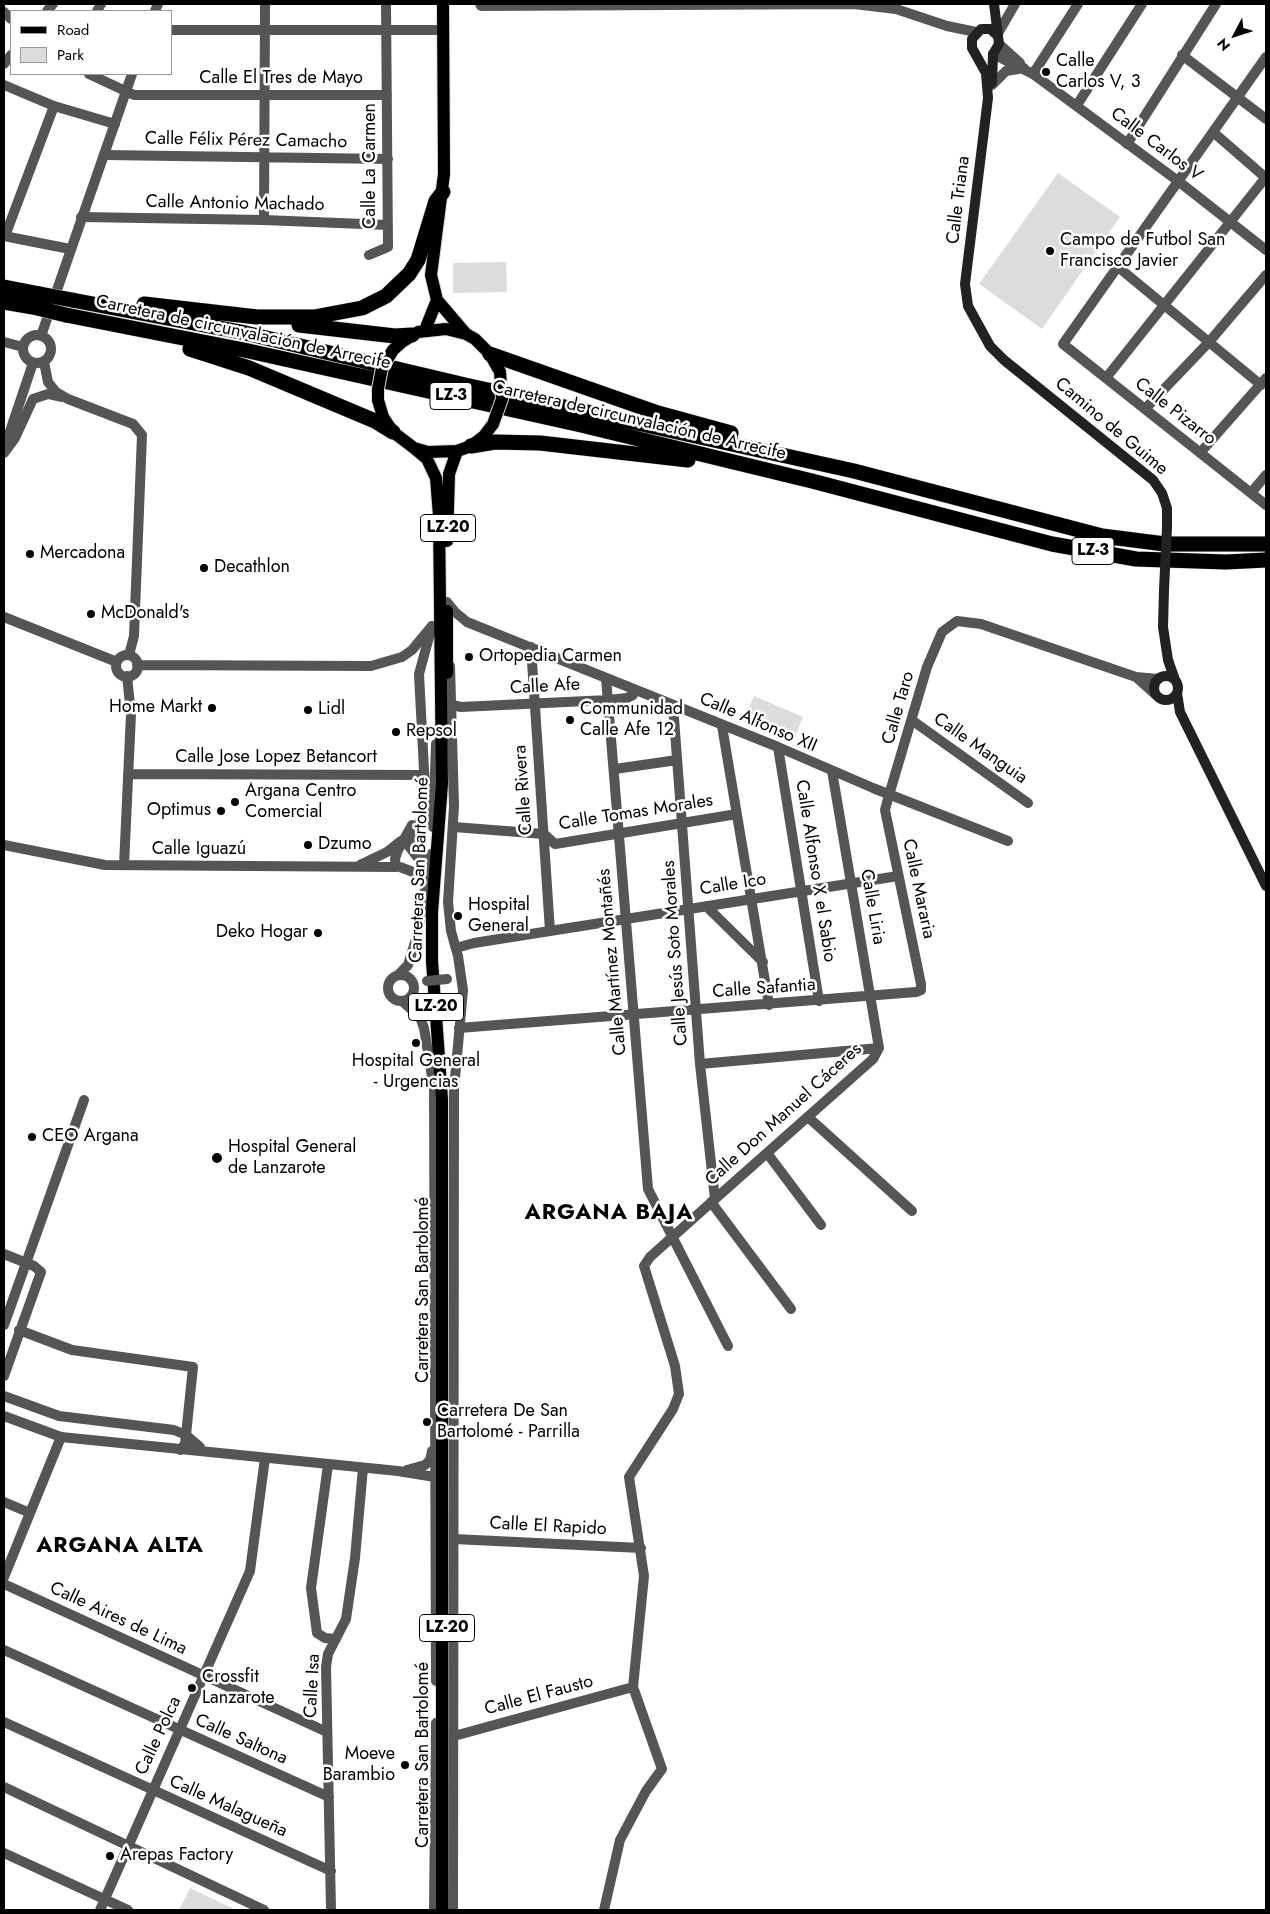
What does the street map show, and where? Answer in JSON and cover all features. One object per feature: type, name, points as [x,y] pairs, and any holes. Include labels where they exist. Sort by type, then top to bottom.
[{"type":"highway","name":"LZ-3","points":[[118,309],[140,304],[257,317],[333,315],[362,308],[386,296],[398,286],[418,260],[427,237],[436,201],[443,192]]},
{"type":"highway","name":"Carretera de circunvalación de Arrecife","points":[[4,287],[66,315],[244,350],[513,410],[812,481],[1003,529],[1052,544],[1136,559],[1226,562],[1266,560]]},
{"type":"highway","name":"Carretera de circunvalación de Arrecife","points":[[4,302],[72,300],[240,332],[465,385],[854,471],[1102,536],[1155,544],[1266,544]]},
{"type":"highway","name":"LZ-3","points":[[257,317],[276,322],[395,336],[418,333]]},
{"type":"highway","name":"LZ-3","points":[[88,320],[140,337],[202,352],[249,368],[375,421],[393,432]]},
{"type":"highway","name":"LZ-3","points":[[490,354],[658,413],[811,454],[854,471]]},
{"type":"highway","name":"LZ-3","points":[[464,449],[495,442],[540,443],[663,456],[812,481]]},
{"type":"main road","points":[[443,4],[443,192],[431,275],[438,300],[466,334],[490,354],[500,372],[502,399],[493,424],[484,436],[464,449]]},
{"type":"main road","points":[[988,98],[986,73],[974,50],[972,39],[990,14],[992,4]]},
{"type":"main road","points":[[988,98],[992,85],[993,54],[998,39],[992,4]]},
{"type":"main road","points":[[978,31],[990,29],[998,39]]},
{"type":"main road","points":[[974,50],[984,56],[993,54]]},
{"type":"main road","name":"Calle Triana","points":[[968,306],[965,284],[988,98]]},
{"type":"main road","points":[[418,333],[438,300]]},
{"type":"main road","name":"Camino de Guime","points":[[968,306],[990,346],[1004,360],[1152,480],[1162,493],[1167,508],[1163,627],[1168,660],[1175,680]]},
{"type":"main road","points":[[418,333],[446,329],[466,334]]},
{"type":"main road","name":"LZ-20","points":[[418,333],[393,350],[386,359],[379,379],[378,400],[383,417],[393,432],[414,448],[428,452],[464,449]]},
{"type":"main road","name":"Carretera San Bartolomé","points":[[414,448],[427,459],[436,478],[440,558],[445,600]]},
{"type":"main road","name":"Carretera San Bartolomé","points":[[442,1910],[442,1098],[432,942],[432,912],[442,784],[442,685],[439,670],[445,600],[450,474],[464,449]]},
{"type":"main road","points":[[432,626],[445,600]]},
{"type":"main road","name":"LZ-20","points":[[445,600],[449,642]]},
{"type":"main road","name":"Carretera San Bartolomé","points":[[446,1910],[446,1099],[437,959],[437,912],[446,772],[449,642]]},
{"type":"main road","points":[[1168,660],[1154,684],[1155,694],[1180,712]]},
{"type":"main road","points":[[1159,678],[1166,676],[1175,680],[1180,712],[1266,886]]},
{"type":"main road","points":[[1164,700],[1174,698],[1177,693]]},
{"type":"main road","points":[[442,1642],[436,1711],[442,1768]]},
{"type":"street","points":[[264,220],[265,4]]},
{"type":"street","name":"Calle La Carmen","points":[[369,256],[388,247],[386,4]]},
{"type":"street","points":[[998,39],[1015,4]]},
{"type":"street","points":[[1034,74],[1078,4]]},
{"type":"street","points":[[1077,105],[1142,4]]},
{"type":"street","points":[[1127,144],[1216,4]]},
{"type":"street","points":[[480,5],[862,5],[896,9],[947,26],[978,31]]},
{"type":"street","points":[[947,26],[967,38],[974,50]]},
{"type":"street","points":[[172,30],[444,30]]},
{"type":"street","name":"Calle Carlos V","points":[[998,39],[1024,68]]},
{"type":"street","name":"Calle Carlos V","points":[[993,54],[1034,74],[1178,181],[1229,223],[1266,250]]},
{"type":"street","points":[[1182,55],[1266,119]]},
{"type":"street","points":[[1200,453],[1263,381],[1210,342],[1118,267],[1266,57]]},
{"type":"street","points":[[992,85],[1001,74],[1024,68]]},
{"type":"street","name":"Calle El Tres de Mayo","points":[[91,75],[127,90],[134,95],[387,95]]},
{"type":"street","points":[[41,336],[132,75]]},
{"type":"street","points":[[4,86],[54,106],[115,124]]},
{"type":"street","points":[[54,106],[4,236],[70,248]]},
{"type":"street","points":[[1106,378],[1266,177],[1213,132]]},
{"type":"street","name":"Calle Félix Pérez Camacho","points":[[104,155],[388,159]]},
{"type":"street","name":"Calle Antonio Machado","points":[[81,217],[264,220],[388,225]]},
{"type":"street","name":"Calle Pizarro","points":[[1118,267],[1063,344],[1266,505]]},
{"type":"street","points":[[1145,408],[1210,342],[1266,275]]},
{"type":"street","points":[[4,449],[39,363],[50,356],[51,348],[48,340],[41,336],[33,336],[26,340],[23,354],[39,363],[48,382],[63,397]]},
{"type":"street","points":[[4,342],[23,347]]},
{"type":"street","points":[[4,454],[15,438],[33,399],[48,394],[63,397],[133,424],[142,435],[134,636],[130,655]]},
{"type":"street","points":[[1250,492],[1266,475]]},
{"type":"street","name":"Calle Alfonso XII","points":[[445,600],[467,622],[778,747],[890,795],[1008,841]]},
{"type":"street","points":[[4,617],[117,662]]},
{"type":"street","name":"Calle Taro","points":[[890,795],[913,721],[927,667],[942,632],[957,621],[981,624],[1136,678]]},
{"type":"street","points":[[138,665],[371,666],[392,661],[407,653],[432,626]]},
{"type":"street","points":[[398,867],[405,843],[426,808],[419,674],[432,626]]},
{"type":"street","name":"Carretera San Bartolomé","points":[[449,642],[454,827],[448,902],[463,990],[454,1098],[453,1910]]},
{"type":"street","name":"Calle Rivera","points":[[531,647],[550,931]]},
{"type":"street","points":[[130,655],[134,657],[138,665],[134,673],[127,676],[119,674],[117,662],[122,656],[130,655]]},
{"type":"street","name":"Carretera San Bartolomé","points":[[399,974],[408,965],[411,956],[426,892],[439,670]]},
{"type":"street","points":[[124,865],[131,714],[127,676]]},
{"type":"street","name":"Calle Martínez Montañés","points":[[606,678],[615,769],[618,833],[648,1188],[728,1346]]},
{"type":"street","points":[[1136,678],[1159,678]]},
{"type":"street","points":[[1136,678],[1155,694]]},
{"type":"street","name":"Calle Afe","points":[[452,705],[461,707],[608,700],[627,698],[632,695],[634,690]]},
{"type":"street","name":"Calle Jesús Soto Morales","points":[[673,705],[700,1064],[713,1201]]},
{"type":"street","name":"Calle Manguia","points":[[913,721],[1028,803]]},
{"type":"street","points":[[722,726],[769,1005]]},
{"type":"street","name":"Calle Alfonso X el Sabio","points":[[778,747],[819,1001]]},
{"type":"street","points":[[615,769],[677,760]]},
{"type":"street","name":"Calle Liria","points":[[832,771],[872,995],[879,1048]]},
{"type":"street","name":"Calle Jose Lopez Betancort","points":[[128,774],[423,779]]},
{"type":"street","name":"Calle Mararia","points":[[890,795],[885,810],[921,990]]},
{"type":"street","name":"Calle Tomas Morales","points":[[454,827],[544,834],[555,844],[737,814]]},
{"type":"street","points":[[405,843],[412,854],[418,858],[428,855]]},
{"type":"street","points":[[357,867],[405,843]]},
{"type":"street","name":"Calle Iguazú","points":[[4,845],[70,860],[105,865],[398,867]]},
{"type":"street","points":[[398,867],[428,855]]},
{"type":"street","points":[[398,867],[410,869],[421,875],[426,892]]},
{"type":"street","name":"Calle Ico","points":[[456,948],[474,943],[625,920],[688,908],[898,876]]},
{"type":"street","points":[[706,906],[763,962]]},
{"type":"street","points":[[399,974],[408,976],[413,983],[414,991],[410,998],[402,1001],[391,997],[387,989],[393,977],[399,974]]},
{"type":"street","points":[[413,983],[461,976]]},
{"type":"street","name":"Calle Safantia","points":[[459,1028],[819,1001],[921,990]]},
{"type":"street","name":"Carretera San Bartolomé","points":[[402,1001],[420,1017],[429,1052],[434,1106],[436,1711],[434,1910]]},
{"type":"street","points":[[700,1064],[879,1048]]},
{"type":"street","name":"Calle Don Manuel Cáceres","points":[[640,1548],[629,1477],[673,1409],[679,1394],[675,1366],[644,1266],[650,1257],[873,1059],[879,1048]]},
{"type":"street","points":[[4,1324],[84,1100]]},
{"type":"street","points":[[808,1117],[912,1211]]},
{"type":"street","points":[[767,1153],[821,1225]]},
{"type":"street","points":[[713,1201],[791,1309]]},
{"type":"street","points":[[4,1254],[34,1266],[41,1272],[4,1376]]},
{"type":"street","points":[[19,1330],[72,1350],[193,1367],[186,1435],[180,1450]]},
{"type":"street","points":[[4,1396],[58,1416],[174,1430],[186,1435],[200,1447],[226,1453]]},
{"type":"street","points":[[4,1416],[61,1437],[398,1471],[435,1477]]},
{"type":"street","points":[[4,1578],[61,1437]]},
{"type":"street","points":[[398,1471],[425,1465],[430,1460],[434,1438]]},
{"type":"street","name":"Calle Polca","points":[[100,1910],[151,1790],[204,1677],[250,1571],[265,1458]]},
{"type":"street","points":[[328,1465],[311,1588],[317,1633],[325,1638],[336,1638]]},
{"type":"street","name":"Calle Isa","points":[[331,1910],[327,1660],[328,1654],[346,1619],[363,1468]]},
{"type":"street","points":[[4,1502],[30,1512]]},
{"type":"street","name":"Calle El Rapido","points":[[454,1539],[640,1548]]},
{"type":"street","points":[[604,1910],[620,1840],[646,1791],[662,1769],[633,1687],[644,1576],[640,1548]]},
{"type":"street","name":"Calle Aires de Lima","points":[[4,1584],[327,1732]]},
{"type":"street","name":"Calle Saltona","points":[[4,1650],[179,1731],[329,1797]]},
{"type":"street","name":"Calle El Fausto","points":[[454,1736],[633,1687]]},
{"type":"street","name":"Calle Malagueña","points":[[4,1722],[331,1871]]},
{"type":"street","points":[[4,1787],[264,1910]]},
{"type":"street","points":[[4,1853],[128,1910]]},
{"type":"green space","name":"Campo de Futbol San Francisco Javier","points":[[1058,173],[1120,217],[1042,329],[979,284]]},
{"type":"green space","points":[[506,262],[507,292],[453,293],[453,263]]},
{"type":"green space","points":[[754,696],[803,717],[793,742],[743,721]]},
{"type":"green space","points":[[190,1888],[236,1910],[179,1910]]},
{"type":"place","name":"Calle Carlos V, 3","points":[[1046,72]]},
{"type":"place","name":"Campo de Futbol San Francisco Javier","points":[[1050,251]]},
{"type":"place","name":"Mercadona","points":[[30,554]]},
{"type":"place","name":"Decathlon","points":[[204,568]]},
{"type":"place","name":"McDonald's","points":[[91,614]]},
{"type":"place","name":"Ortopedia Carmen","points":[[469,657]]},
{"type":"place","name":"Home Markt","points":[[212,708]]},
{"type":"place","name":"Lidl","points":[[308,710]]},
{"type":"place","name":"Communidad Calle Afe 12","points":[[570,720]]},
{"type":"place","name":"Repsol","points":[[396,732]]},
{"type":"place","name":"Argana Centro Comercial","points":[[235,802]]},
{"type":"place","name":"Optimus","points":[[221,811]]},
{"type":"place","name":"Dzumo","points":[[308,845]]},
{"type":"place","name":"Hospital General","points":[[458,916]]},
{"type":"place","name":"Deko Hogar","points":[[318,933]]},
{"type":"place","name":"Hospital General - Urgencias","points":[[416,1043]]},
{"type":"place","name":"CEO Argana","points":[[32,1137]]},
{"type":"place","name":"Hospital General de Lanzarote","points":[[217,1158]]},
{"type":"place","name":"Carretera De San Bartolomé - Parrilla","points":[[427,1422]]},
{"type":"place","name":"Crossfit Lanzarote","points":[[192,1688]]},
{"type":"place","name":"Moeve Barambio","points":[[405,1765]]},
{"type":"place","name":"Arepas Factory","points":[[110,1856]]},
{"type":"district","name":"ARGANA BAJA","points":[[609,1214]]},
{"type":"district","name":"ARGANA ALTA","points":[[120,1547]]}]
